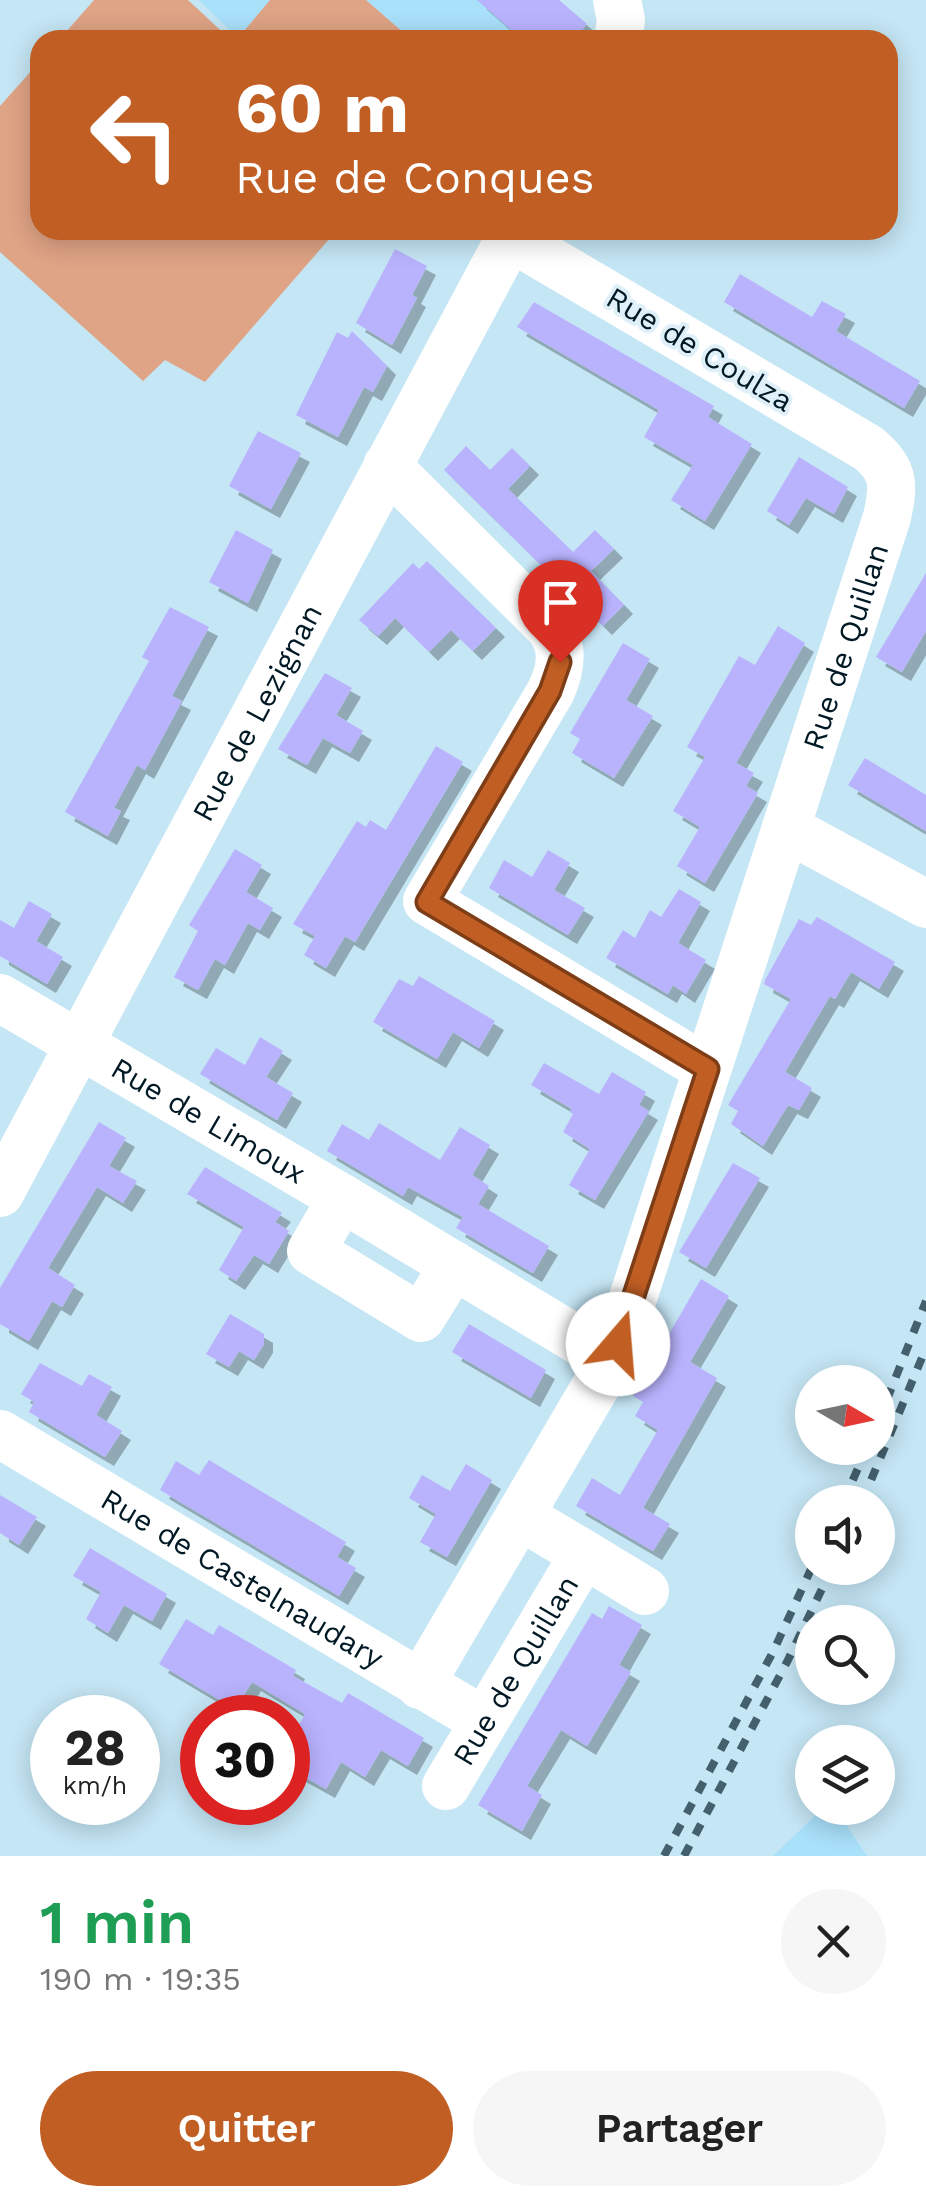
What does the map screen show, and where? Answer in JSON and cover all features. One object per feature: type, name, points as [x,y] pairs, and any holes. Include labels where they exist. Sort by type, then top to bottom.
[{"type":"street","name":"Rue de Lezignan","points":[[0,1193],[509,240]]},
{"type":"street","name":"Rue de Coulza","points":[[522,240],[868,448],[886,466]]},
{"type":"street","points":[[387,466],[549,627],[560,649],[560,662],[550,691],[427,902],[708,1069]]},
{"type":"street","name":"Rue de Quillan","points":[[420,1685],[611,1360],[887,517],[892,489],[886,466]]},
{"type":"street","points":[[786,828],[926,904]]},
{"type":"street","name":"Rue de Limoux","points":[[0,998],[611,1360]]},
{"type":"street","name":"Rue de Limoux","points":[[342,1198],[311,1251],[421,1318],[454,1265]]},
{"type":"street","name":"Rue de Castelnaudary","points":[[0,1434],[484,1721]]},
{"type":"street","name":"Rue de Quillan","points":[[520,1516],[645,1591]]},
{"type":"street","name":"Rue de Quillan","points":[[446,1786],[584,1554]]},
{"type":"shaded area","points":[[94,0],[188,0],[220,30],[68,30]]},
{"type":"shaded area","points":[[199,0],[270,0],[245,30],[230,30]]},
{"type":"shaded area","points":[[270,0],[366,0],[400,30],[245,30]]},
{"type":"shaded area","points":[[366,0],[546,0],[555,8],[561,2],[587,24],[582,30],[400,30]]},
{"type":"shaded area","points":[[30,72],[30,240],[328,240],[205,382],[165,360],[143,381],[0,252],[0,106]]},
{"type":"shaded area","points":[[805,1825],[846,1825],[867,1856],[773,1856]]},
{"type":"building","points":[[477,0],[559,0],[587,24],[582,30],[512,30]]},
{"type":"building","points":[[395,249],[427,266],[412,295],[417,298],[392,345],[356,323]]},
{"type":"building","points":[[740,274],[812,317],[822,301],[846,314],[836,331],[920,381],[904,408],[724,302]]},
{"type":"building","points":[[534,302],[714,406],[708,417],[752,444],[705,521],[671,500],[693,465],[644,437],[659,410],[517,327]]},
{"type":"building","points":[[352,331],[387,366],[373,392],[364,387],[338,437],[296,415],[337,332],[348,338]]},
{"type":"building","points":[[258,431],[301,453],[271,509],[229,486]]},
{"type":"building","points":[[466,446],[490,470],[512,448],[530,466],[508,489],[573,552],[595,530],[614,549],[591,571],[624,605],[603,626],[444,470]]},
{"type":"building","points":[[799,457],[848,487],[834,514],[806,498],[789,525],[767,511]]},
{"type":"building","points":[[236,530],[273,550],[248,603],[209,582]]},
{"type":"building","points":[[427,561],[496,628],[473,651],[451,630],[429,652],[395,618],[378,636],[359,620],[413,563],[419,569]]},
{"type":"building","points":[[926,573],[926,631],[902,672],[876,657]]},
{"type":"building","points":[[170,607],[209,627],[172,696],[182,701],[145,770],[137,765],[114,808],[121,811],[108,836],[65,812],[149,661],[142,657]]},
{"type":"building","points":[[778,626],[805,643],[736,763],[754,773],[746,786],[758,793],[705,883],[677,866],[700,827],[673,811],[705,757],[687,747],[739,656],[755,665]]},
{"type":"building","points":[[623,643],[650,659],[626,700],[653,716],[614,778],[572,753],[580,739],[570,733]]},
{"type":"building","points":[[325,673],[352,688],[336,715],[363,731],[350,753],[323,738],[307,765],[278,749]]},
{"type":"building","points":[[436,746],[463,762],[355,942],[345,936],[326,968],[304,955],[315,936],[293,924],[357,821],[366,827],[370,820],[386,830]]},
{"type":"building","points":[[865,758],[926,795],[926,831],[848,785]]},
{"type":"building","points":[[235,849],[262,865],[246,892],[273,908],[260,930],[248,923],[225,965],[215,959],[198,990],[174,977],[198,931],[189,925]]},
{"type":"building","points":[[548,850],[570,863],[554,890],[585,908],[568,935],[489,888],[504,860],[532,877]]},
{"type":"building","points":[[679,889],[701,902],[678,943],[706,960],[686,994],[673,985],[668,994],[606,958],[623,930],[635,938],[650,910],[661,917]]},
{"type":"building","points":[[29,901],[52,914],[36,941],[63,957],[47,984],[0,956],[0,920],[14,928]]},
{"type":"building","points":[[817,917],[895,962],[879,989],[851,972],[835,999],[830,996],[785,1072],[812,1088],[799,1110],[788,1105],[763,1146],[731,1124],[738,1111],[728,1105],[791,999],[764,984],[765,980],[799,919],[811,925]]},
{"type":"building","points":[[419,976],[495,1021],[479,1048],[453,1032],[437,1059],[373,1022],[399,979],[413,986]]},
{"type":"building","points":[[260,1037],[283,1051],[266,1077],[293,1093],[277,1120],[200,1074],[216,1048],[245,1065]]},
{"type":"building","points":[[544,1063],[599,1094],[612,1072],[646,1092],[639,1105],[649,1111],[595,1200],[569,1185],[590,1149],[563,1132],[572,1109],[531,1085]]},
{"type":"building","points":[[99,1122],[126,1138],[109,1166],[137,1181],[123,1203],[97,1187],[48,1268],[75,1285],[62,1307],[52,1301],[29,1341],[0,1324],[0,1288]]},
{"type":"building","points":[[379,1123],[440,1160],[460,1127],[490,1145],[472,1175],[489,1186],[478,1204],[549,1246],[533,1273],[456,1228],[463,1217],[408,1187],[403,1196],[327,1151],[342,1124],[369,1140]]},
{"type":"building","points":[[733,1163],[760,1178],[706,1268],[679,1252]]},
{"type":"building","points":[[205,1167],[282,1213],[275,1222],[289,1231],[269,1264],[254,1255],[236,1281],[219,1270],[244,1227],[187,1194]]},
{"type":"building","points":[[701,1279],[729,1296],[690,1362],[717,1378],[643,1508],[670,1524],[653,1551],[576,1506],[592,1478],[620,1495],[658,1430],[635,1416],[643,1402],[633,1396]]},
{"type":"building","points":[[230,1314],[264,1334],[264,1344],[254,1360],[239,1351],[229,1367],[206,1354]]},
{"type":"building","points":[[469,1324],[546,1370],[531,1398],[452,1352]]},
{"type":"building","points":[[40,1363],[82,1386],[89,1374],[112,1387],[96,1415],[122,1431],[105,1457],[29,1412],[34,1402],[21,1394]]},
{"type":"building","points":[[209,1460],[346,1542],[337,1557],[356,1568],[339,1596],[160,1490],[176,1461],[199,1475]]},
{"type":"building","points":[[466,1464],[492,1480],[447,1557],[420,1542],[436,1514],[409,1498],[422,1475],[450,1491]]},
{"type":"building","points":[[0,1495],[37,1517],[19,1545],[0,1533]]},
{"type":"building","points":[[90,1548],[167,1594],[152,1621],[124,1605],[108,1633],[86,1619],[101,1592],[73,1576]]},
{"type":"building","points":[[609,1606],[642,1625],[619,1665],[631,1672],[587,1746],[561,1730],[527,1786],[542,1795],[522,1831],[478,1805],[592,1613],[602,1619]]},
{"type":"building","points":[[186,1619],[213,1635],[219,1625],[296,1670],[293,1676],[342,1703],[348,1693],[424,1738],[408,1766],[381,1750],[365,1777],[341,1762],[326,1789],[310,1780],[310,1695],[274,1695],[252,1682],[244,1695],[211,1695],[159,1664]]},
{"type":"railway","points":[[895,1379],[926,1301]]},
{"type":"railway","points":[[869,1485],[926,1348]]},
{"type":"railway","points":[[851,1485],[859,1465]]},
{"type":"railway","points":[[664,1856],[773,1652],[804,1585]]},
{"type":"railway","points":[[684,1856],[824,1585]]},
{"type":"route","points":[[560,662],[550,691],[427,902],[708,1069],[618,1344]]}]
